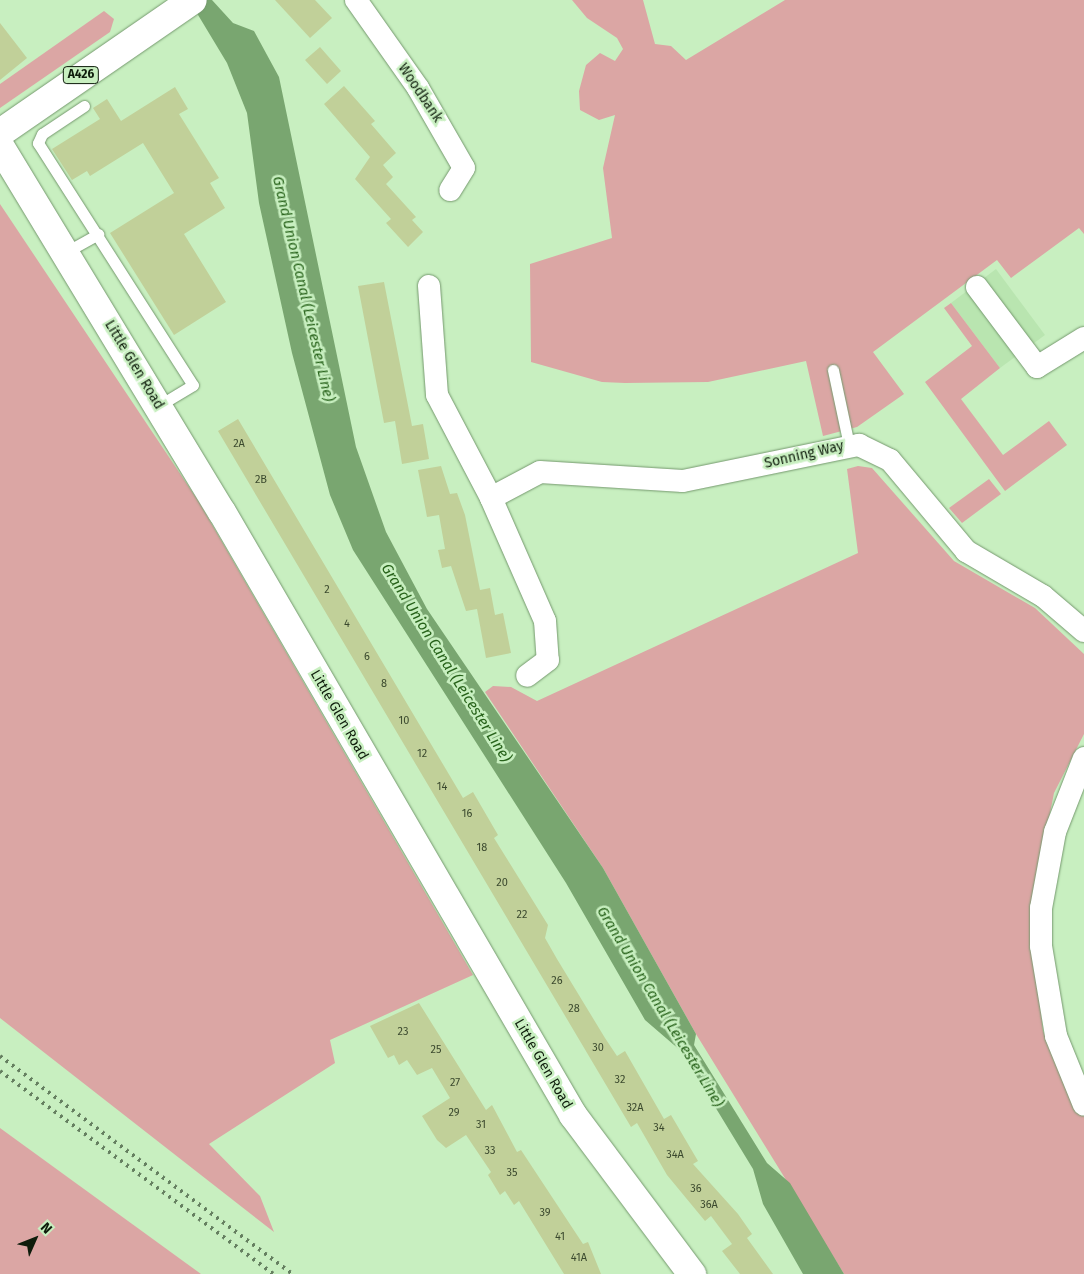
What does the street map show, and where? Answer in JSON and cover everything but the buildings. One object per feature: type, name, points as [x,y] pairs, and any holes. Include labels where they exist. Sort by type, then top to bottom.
[{"type":"main road","name":"A426","points":[[0,133],[192,0]]},
{"type":"main road","name":"Little Glen Road","points":[[0,146],[158,406],[573,1115],[692,1274]]},
{"type":"street","name":"Woodbank","points":[[356,0],[418,88],[464,168],[450,190]]},
{"type":"street","points":[[429,286],[437,395],[490,498],[545,621],[548,660],[527,676]]},
{"type":"street","points":[[978,287],[1037,367],[1084,339]]},
{"type":"street","name":"Sonning Way","points":[[490,498],[540,472],[683,481],[849,445],[870,448],[890,460],[966,551],[1043,596],[1084,631]]},
{"type":"street","points":[[1084,758],[1055,832],[1041,908],[1044,983],[1056,1036],[1084,1105]]},
{"type":"lane","points":[[84,106],[42,134],[38,143],[193,385],[158,406]]},
{"type":"lane","points":[[66,252],[98,234]]},
{"type":"lane","points":[[833,370],[849,445]]},
{"type":"shaded area","points":[[572,0],[643,0],[655,44],[671,46],[686,60],[785,0],[1084,0],[1084,234],[1079,228],[1011,278],[997,260],[873,352],[904,394],[857,427],[823,436],[806,361],[708,382],[625,383],[602,382],[531,362],[530,264],[612,238],[603,168],[615,115],[599,120],[580,110],[579,91],[586,65],[600,53],[615,61],[623,49],[617,38],[587,18]]},
{"type":"shaded area","points":[[104,11],[114,19],[110,32],[0,108],[0,84]]},
{"type":"shaded area","points":[[0,204],[199,502],[473,975],[330,1040],[335,1063],[209,1144],[260,1196],[274,1232],[0,1018]]},
{"type":"shaded area","points":[[996,269],[1045,335],[1000,368],[951,303]]},
{"type":"shaded area","points":[[951,303],[1000,368],[961,399],[1003,455],[1049,421],[1067,445],[1005,491],[925,382],[972,346],[944,308]]},
{"type":"shaded area","points":[[858,466],[872,468],[954,561],[1035,608],[1084,654],[1084,734],[1054,793],[1030,913],[1043,1031],[1084,1117],[1084,1274],[844,1274],[696,1034],[603,868],[485,692],[493,686],[511,687],[537,701],[858,553],[847,469]]},
{"type":"shaded area","points":[[989,479],[1001,494],[962,523],[949,508]]},
{"type":"shaded area","points":[[0,1128],[201,1274],[0,1274]]},
{"type":"water","name":"Grand Union Canal (Leicester Line)","points":[[189,0],[212,0],[233,23],[254,31],[279,77],[356,447],[386,532],[427,609],[603,868],[696,1034],[694,1045],[767,1163],[790,1183],[844,1274],[803,1274],[763,1204],[753,1169],[681,1051],[645,1020],[566,883],[353,550],[330,495],[292,353],[259,203],[247,113],[227,63]]},
{"type":"railway","points":[[0,1056],[293,1274]]},
{"type":"railway","points":[[0,1071],[273,1274]]}]
